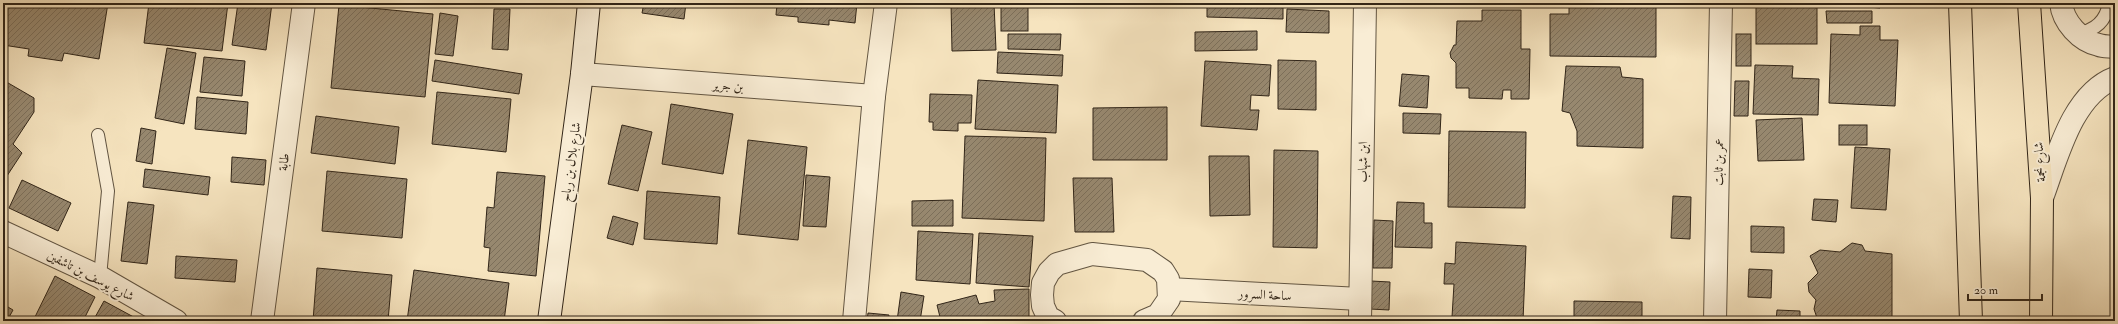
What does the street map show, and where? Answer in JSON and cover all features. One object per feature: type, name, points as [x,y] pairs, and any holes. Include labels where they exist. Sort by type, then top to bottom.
[{"type":"main road","points":[[1960,3],[1971,321]]},
{"type":"main road","name":"شارع نجمة","points":[[2029,3],[2042,198],[2041,321]]},
{"type":"street","name":"طابة","points":[[262,321],[304,3]]},
{"type":"street","name":"شارع بلال بن رباح","points":[[549,321],[582,74],[588,3]]},
{"type":"street","points":[[854,321],[874,96],[886,3]]},
{"type":"street","name":"ابن شهاب","points":[[1360,321],[1365,3]]},
{"type":"street","name":"عمر بن ثابت","points":[[1715,321],[1721,3]]},
{"type":"street","points":[[2061,3],[2068,23],[2082,37],[2099,46],[2115,46]]},
{"type":"street","name":"بن جرير","points":[[582,74],[874,96]]},
{"type":"street","points":[[2042,198],[2074,115],[2087,97],[2103,82],[2115,78]]},
{"type":"street","name":"شارع يوسف بن تاشفين","points":[[3,232],[100,277],[176,321]]},
{"type":"street","points":[[1055,321],[1048,317],[1043,306],[1042,294],[1046,278],[1057,264],[1092,254],[1147,260],[1163,271],[1168,279],[1170,289],[1168,299],[1158,315],[1144,321]]},
{"type":"street","name":"ساحة السرور","points":[[1170,289],[1360,299]]},
{"type":"lane","points":[[2077,33],[2089,31],[2100,24],[2104,18],[2109,3]]},
{"type":"lane","points":[[98,135],[108,191],[100,277]]},
{"type":"building","points":[[3,3],[108,3],[99,59],[64,53],[62,61],[28,56],[29,49],[3,45]]},
{"type":"building","points":[[149,3],[228,3],[222,51],[144,43]]},
{"type":"building","points":[[238,3],[272,3],[266,50],[232,45]]},
{"type":"building","points":[[392,3],[428,3],[428,7]]},
{"type":"building","points":[[644,3],[686,3],[684,19],[642,13]]},
{"type":"building","points":[[777,3],[857,3],[855,23],[829,20],[829,25],[798,22],[798,17],[776,15]]},
{"type":"building","points":[[951,3],[994,3],[996,50],[952,51]]},
{"type":"building","points":[[1001,3],[1028,3],[1028,31],[1001,31]]},
{"type":"building","points":[[1207,3],[1283,3],[1283,19],[1207,17]]},
{"type":"building","points":[[1569,3],[1656,3],[1656,57],[1550,56],[1550,14],[1569,14]]},
{"type":"building","points":[[1756,3],[1817,3],[1817,44],[1756,44]]},
{"type":"building","points":[[1845,3],[1880,3],[1880,8],[1845,5]]},
{"type":"building","points":[[339,5],[433,14],[425,97],[331,88]]},
{"type":"building","points":[[494,9],[510,9],[508,50],[492,49]]},
{"type":"building","points":[[1287,9],[1329,11],[1329,33],[1286,32]]},
{"type":"building","points":[[1482,10],[1521,10],[1521,49],[1530,49],[1529,99],[1511,99],[1511,90],[1503,90],[1502,99],[1469,98],[1469,88],[1456,88],[1456,63],[1451,58],[1450,53],[1454,45],[1456,45],[1457,21],[1482,21]]},
{"type":"building","points":[[1826,11],[1872,11],[1872,23],[1827,23]]},
{"type":"building","points":[[440,13],[458,16],[453,56],[435,54]]},
{"type":"building","points":[[1860,26],[1880,26],[1880,40],[1898,40],[1895,106],[1829,103],[1831,34],[1860,35]]},
{"type":"building","points":[[1257,31],[1257,50],[1195,51],[1195,32]]},
{"type":"building","points":[[1008,34],[1061,34],[1060,50],[1008,49]]},
{"type":"building","points":[[1736,34],[1751,34],[1751,66],[1736,66]]},
{"type":"building","points":[[167,48],[196,53],[184,124],[155,118]]},
{"type":"building","points":[[998,52],[1063,55],[1062,76],[997,73]]},
{"type":"building","points":[[204,57],[245,61],[242,96],[200,92]]},
{"type":"building","points":[[435,60],[522,74],[519,94],[432,81]]},
{"type":"building","points":[[1278,60],[1316,61],[1316,110],[1278,109]]},
{"type":"building","points":[[1205,61],[1271,65],[1269,96],[1251,95],[1250,110],[1259,110],[1257,130],[1201,126]]},
{"type":"building","points":[[1755,65],[1793,66],[1792,78],[1819,79],[1818,115],[1753,114]]},
{"type":"building","points":[[1566,66],[1620,67],[1622,77],[1643,79],[1643,148],[1577,146],[1577,131],[1570,113],[1562,111]]},
{"type":"building","points":[[1402,74],[1429,76],[1427,108],[1399,106]]},
{"type":"building","points":[[3,80],[34,98],[34,112],[13,144],[22,153],[3,182]]},
{"type":"building","points":[[978,80],[1058,85],[1056,133],[975,129]]},
{"type":"building","points":[[1735,81],[1749,81],[1748,116],[1734,116]]},
{"type":"building","points":[[437,92],[511,99],[506,152],[432,144]]},
{"type":"building","points":[[930,94],[972,95],[971,123],[958,123],[958,131],[933,130],[933,122],[929,122]]},
{"type":"building","points":[[197,97],[248,102],[246,134],[195,129]]},
{"type":"building","points":[[671,104],[733,114],[723,174],[662,164]]},
{"type":"building","points":[[1167,107],[1167,160],[1093,160],[1093,108]]},
{"type":"building","points":[[1403,113],[1441,114],[1440,134],[1403,133]]},
{"type":"building","points":[[316,116],[399,127],[395,164],[311,153]]},
{"type":"building","points":[[1802,118],[1804,160],[1758,161],[1756,120]]},
{"type":"building","points":[[622,125],[652,132],[638,191],[608,184]]},
{"type":"building","points":[[1839,125],[1867,125],[1867,145],[1839,145]]},
{"type":"building","points":[[141,128],[156,131],[152,164],[136,161]]},
{"type":"building","points":[[1449,131],[1526,132],[1525,208],[1448,207]]},
{"type":"building","points":[[965,136],[1046,138],[1044,221],[962,218]]},
{"type":"building","points":[[748,140],[807,147],[798,240],[738,234]]},
{"type":"building","points":[[1855,147],[1890,149],[1886,210],[1851,208]]},
{"type":"building","points":[[1274,150],[1318,151],[1317,248],[1273,247]]},
{"type":"building","points":[[1209,156],[1249,156],[1250,215],[1210,216]]},
{"type":"building","points":[[232,157],[266,160],[264,185],[231,182]]},
{"type":"building","points":[[145,169],[210,177],[208,195],[143,187]]},
{"type":"building","points":[[327,171],[407,179],[402,238],[322,231]]},
{"type":"building","points":[[497,172],[545,176],[536,276],[488,271],[490,248],[484,247],[487,207],[494,208]]},
{"type":"building","points":[[806,175],[830,177],[826,227],[803,226]]},
{"type":"building","points":[[1073,178],[1112,178],[1114,232],[1075,232]]},
{"type":"building","points":[[22,180],[71,203],[58,231],[9,208]]},
{"type":"building","points":[[647,191],[720,197],[717,244],[644,239]]},
{"type":"building","points":[[1673,196],[1691,197],[1690,239],[1671,238]]},
{"type":"building","points":[[1814,199],[1838,200],[1836,222],[1812,220]]},
{"type":"building","points":[[953,200],[953,226],[912,226],[912,201]]},
{"type":"building","points":[[128,202],[154,205],[147,264],[121,261]]},
{"type":"building","points":[[1397,202],[1424,203],[1424,223],[1432,223],[1432,248],[1395,247]]},
{"type":"building","points":[[613,216],[638,223],[633,245],[607,238]]},
{"type":"building","points":[[1374,220],[1393,221],[1392,268],[1373,268]]},
{"type":"building","points":[[1751,226],[1784,227],[1784,253],[1751,252]]},
{"type":"building","points":[[918,231],[973,234],[970,284],[916,280]]},
{"type":"building","points":[[979,233],[1033,236],[1029,287],[976,283]]},
{"type":"building","points":[[1456,242],[1526,246],[1523,321],[1452,317],[1454,284],[1444,284],[1445,263],[1455,264]]},
{"type":"building","points":[[1852,243],[1862,245],[1865,251],[1892,254],[1892,321],[1828,321],[1817,318],[1814,309],[1816,300],[1809,292],[1808,283],[1818,273],[1810,256],[1820,250],[1840,252]]},
{"type":"building","points":[[3,248],[7,250],[3,259]]},
{"type":"building","points":[[176,256],[237,260],[235,282],[175,278]]},
{"type":"building","points":[[317,268],[392,275],[388,321],[313,321]]},
{"type":"building","points":[[1749,269],[1772,270],[1771,298],[1748,297]]},
{"type":"building","points":[[414,270],[509,283],[504,321],[407,321]]},
{"type":"building","points":[[55,276],[95,297],[83,321],[33,321]]},
{"type":"building","points":[[1371,281],[1390,282],[1389,310],[1370,309]]},
{"type":"building","points":[[1029,289],[1029,321],[941,321],[937,305],[976,295],[979,304],[995,301],[994,290]]},
{"type":"building","points":[[901,292],[924,296],[920,321],[897,321]]},
{"type":"building","points":[[104,301],[141,321],[93,321]]},
{"type":"building","points":[[1574,301],[1642,302],[1642,321],[1574,321]]},
{"type":"building","points":[[3,304],[13,310],[7,321],[3,321]]},
{"type":"building","points":[[1777,310],[1800,311],[1800,321],[1776,321]]},
{"type":"building","points":[[868,313],[889,315],[888,321],[867,321]]}]
